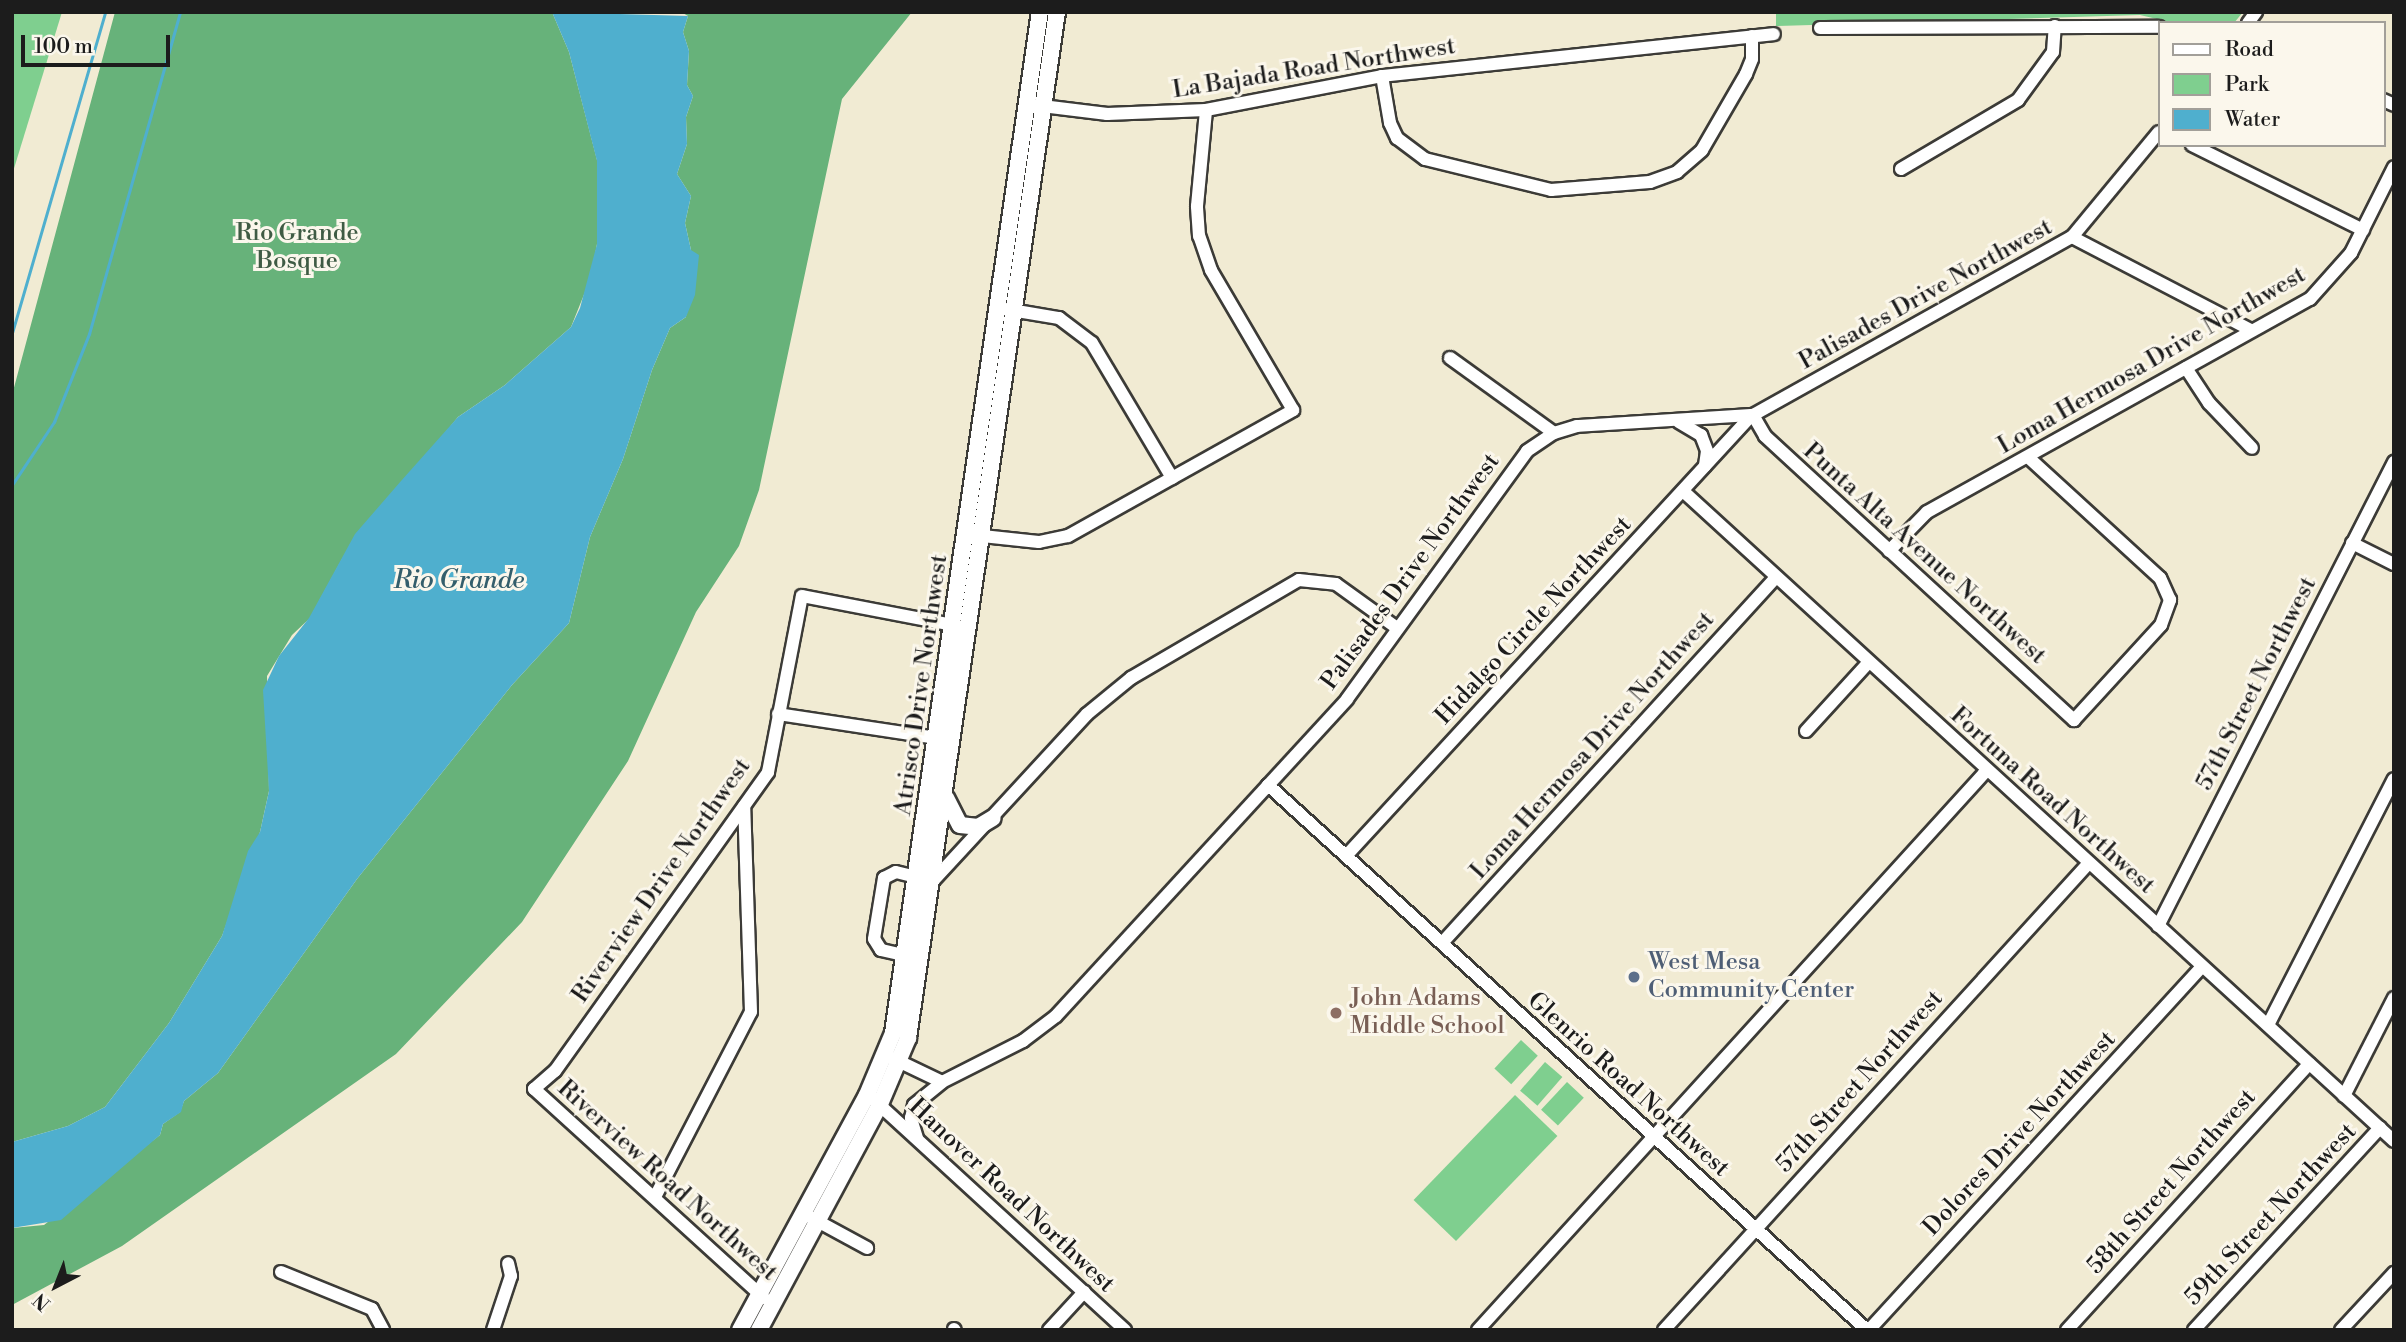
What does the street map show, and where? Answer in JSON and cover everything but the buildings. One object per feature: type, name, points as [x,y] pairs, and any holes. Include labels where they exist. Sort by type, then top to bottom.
[{"type":"main road","name":"Atrisco Drive Northwest","points":[[914,957],[917,874],[936,737],[961,626],[1015,311],[1035,105],[1040,12]]},
{"type":"main road","name":"Atrisco Drive Northwest","points":[[975,535],[998,307],[1035,105],[1057,12]]},
{"type":"main road","name":"Atrisco Drive Northwest","points":[[765,1328],[772,1305],[811,1217],[894,1059],[914,957],[933,881],[953,741],[961,626]]},
{"type":"main road","points":[[946,796],[951,816],[960,825],[978,827],[993,818]]},
{"type":"main road","name":"Atrisco Drive Northwest","points":[[740,1330],[759,1293],[811,1217]]},
{"type":"street","points":[[1901,169],[2018,100],[2053,52],[2055,26]]},
{"type":"street","points":[[1819,28],[2158,27]]},
{"type":"street","name":"La Bajada Road Northwest","points":[[1035,105],[1107,114],[1206,110],[1382,76],[1774,34]]},
{"type":"street","points":[[1382,76],[1390,123],[1397,138],[1425,159],[1551,190],[1650,182],[1677,172],[1703,150],[1746,74],[1752,59],[1752,36]]},
{"type":"street","points":[[975,535],[1039,542],[1068,536],[1293,410],[1211,270],[1199,236],[1197,206],[1206,110]]},
{"type":"street","points":[[2158,133],[2072,237],[2251,330]]},
{"type":"street","points":[[2196,147],[2363,230]]},
{"type":"street","name":"Loma Hermosa Drive Northwest","points":[[1889,551],[1927,512],[2324,288],[2351,253],[2394,167]]},
{"type":"street","name":"Palisades Drive Northwest","points":[[918,1138],[911,1118],[914,1105],[942,1082],[1023,1041],[1056,1016],[1352,693],[1513,467],[1554,433],[1590,424],[1753,415],[2072,237]]},
{"type":"street","points":[[998,307],[1059,318],[1092,343],[1172,478]]},
{"type":"street","points":[[1450,358],[1554,433]]},
{"type":"street","points":[[2186,368],[2209,403],[2252,447]]},
{"type":"street","name":"Hidalgo Circle Northwest","points":[[1346,856],[1753,415]]},
{"type":"street","name":"Punta Alta Avenue Northwest","points":[[1753,415],[1765,436],[2074,720],[2161,625],[2170,600],[2160,578],[2028,457]]},
{"type":"street","points":[[1675,421],[1701,435],[1707,451],[1705,466]]},
{"type":"street","name":"57th Street Northwest","points":[[2158,926],[2394,462]]},
{"type":"street","name":"Fortuna Road Northwest","points":[[1683,491],[2394,1141]]},
{"type":"street","points":[[2352,543],[2394,564]]},
{"type":"street","name":"Loma Hermosa Drive Northwest","points":[[1442,943],[1776,577]]},
{"type":"street","points":[[914,957],[881,950],[873,933],[884,878],[896,872],[917,874],[933,881],[1107,696],[1293,582],[1314,578],[1336,584],[1397,628]]},
{"type":"street","name":"Riverview Drive Northwest","points":[[534,1088],[555,1071],[768,772],[802,596],[961,626]]},
{"type":"street","points":[[1806,731],[1869,662]]},
{"type":"street","points":[[779,714],[953,741]]},
{"type":"street","points":[[1478,1330],[1987,770]]},
{"type":"street","points":[[2268,1026],[2394,779]]},
{"type":"street","name":"Glenrio Road Northwest","points":[[1268,785],[1868,1330]]},
{"type":"street","points":[[655,1197],[751,1012],[744,806]]},
{"type":"street","name":"57th Street Northwest","points":[[1664,1330],[2089,863]]},
{"type":"street","name":"Dolores Drive Northwest","points":[[1868,1330],[2202,966]]},
{"type":"street","points":[[2344,1096],[2394,998]]},
{"type":"street","points":[[894,1059],[942,1082]]},
{"type":"street","name":"58th Street Northwest","points":[[2067,1330],[2309,1064]]},
{"type":"street","name":"Riverview Road Northwest","points":[[534,1088],[772,1305]]},
{"type":"street","name":"Hanover Road Northwest","points":[[873,1100],[918,1138],[1125,1330]]},
{"type":"street","name":"59th Street Northwest","points":[[2194,1330],[2380,1128]]},
{"type":"street","points":[[811,1217],[867,1248]]},
{"type":"street","points":[[493,1330],[511,1276],[508,1263]]},
{"type":"street","points":[[281,1272],[372,1309],[383,1330]]},
{"type":"street","points":[[2342,1330],[2394,1273]]},
{"type":"street","points":[[1049,1330],[1084,1292]]},
{"type":"green space","points":[[12,12],[62,12],[12,175]]},
{"type":"green space","name":"Rio Grande Bosque","points":[[115,12],[552,12],[569,52],[597,160],[597,244],[591,277],[571,327],[505,385],[458,417],[342,559],[310,618],[292,635],[267,676],[269,791],[260,832],[222,936],[169,1023],[105,1107],[68,1126],[12,1142],[12,395]]},
{"type":"green space","points":[[681,12],[912,12],[842,99],[759,490],[739,546],[696,612],[628,761],[522,922],[396,1054],[122,1246],[12,1305],[12,1228],[44,1225],[160,1135],[163,1124],[180,1112],[184,1101],[218,1073],[357,879],[512,685],[569,623],[590,537],[623,459],[652,370],[670,328],[686,317],[691,250],[685,223],[691,196],[677,174],[687,144],[686,117],[693,96],[687,85],[689,51],[683,32],[688,16]]},
{"type":"green space","points":[[1776,12],[2243,12],[2236,21],[2166,21],[2140,15],[1776,26]]},
{"type":"green space","points":[[1521,1040],[1538,1056],[1511,1084],[1494,1069]]},
{"type":"green space","points":[[1545,1062],[1562,1077],[1537,1106],[1520,1091]]},
{"type":"green space","points":[[1567,1082],[1584,1098],[1558,1125],[1541,1110]]},
{"type":"green space","points":[[1515,1095],[1557,1136],[1456,1241],[1414,1200]]},
{"type":"water","name":"Rio Grande","points":[[552,12],[688,16],[683,32],[689,51],[687,85],[693,96],[686,117],[687,144],[677,174],[691,196],[685,223],[691,250],[699,255],[695,295],[686,317],[670,328],[652,370],[623,459],[590,537],[569,623],[512,685],[357,879],[218,1073],[184,1101],[181,1112],[163,1124],[160,1135],[61,1220],[12,1228],[12,1142],[68,1126],[105,1107],[169,1023],[222,936],[248,851],[260,832],[269,791],[263,690],[279,656],[309,618],[355,534],[458,417],[505,385],[571,327],[580,308],[597,244],[597,161],[569,52]]},
{"type":"waterway","points":[[12,333],[105,12]]},
{"type":"waterway","points":[[12,485],[54,422],[89,334],[180,12]]},
{"type":"place","name":"West Mesa Community Center","points":[[1634,977]]},
{"type":"place","name":"John Adams Middle School","points":[[1336,1013]]}]
